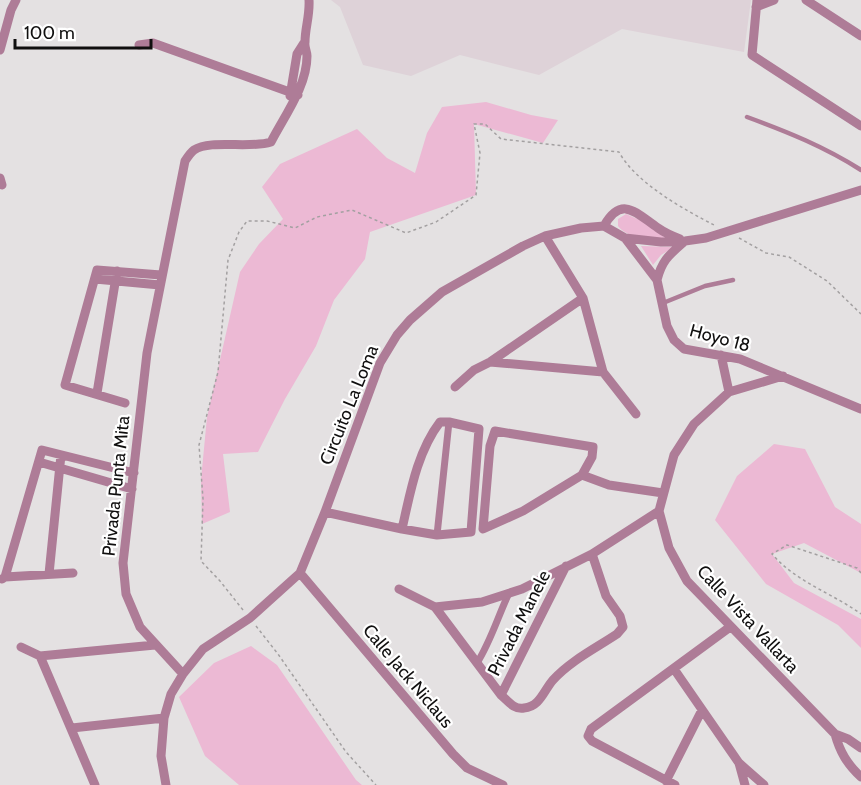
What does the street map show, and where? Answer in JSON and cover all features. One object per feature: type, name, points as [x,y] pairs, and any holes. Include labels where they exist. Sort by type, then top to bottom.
[{"type":"street","points":[[0,50],[16,0]]},
{"type":"street","points":[[139,45],[153,44],[294,93],[297,54],[304,43],[310,12],[309,0]]},
{"type":"street","points":[[774,0],[757,4],[752,56],[861,126]]},
{"type":"street","points":[[806,0],[861,36]]},
{"type":"street","name":"Privada Punta Mita","points":[[183,674],[140,627],[126,594],[123,563],[147,353],[160,280],[185,161],[194,150],[207,145],[260,146],[271,142],[291,104],[294,93]]},
{"type":"street","points":[[685,241],[664,232],[632,210],[622,208],[610,215],[604,226],[625,238],[685,241],[706,238],[861,190]]},
{"type":"street","name":"Circuito La Loma","points":[[166,785],[161,756],[164,718],[171,694],[183,674],[203,649],[249,618],[300,573],[380,363],[397,335],[423,307],[442,292],[513,251],[545,236],[581,228],[604,226]]},
{"type":"street","points":[[545,236],[583,298],[603,372],[636,414]]},
{"type":"street","name":"Hoyo 18","points":[[625,238],[657,280],[667,326],[674,340],[684,349],[740,359],[861,409]]},
{"type":"street","points":[[657,280],[661,265],[666,258],[685,241]]},
{"type":"street","points":[[96,274],[117,271],[160,280]]},
{"type":"street","name":"Privada Punta Mita","points":[[97,393],[117,271]]},
{"type":"street","points":[[96,274],[114,282],[160,280]]},
{"type":"street","points":[[96,274],[65,385],[125,403]]},
{"type":"street","points":[[455,387],[474,370],[490,362],[583,298]]},
{"type":"street","points":[[721,355],[729,392]]},
{"type":"street","points":[[490,362],[603,372]]},
{"type":"street","name":"Calle Vista Vallarta","points":[[783,376],[729,392],[694,424],[674,455],[659,511],[669,548],[687,581],[835,734],[861,748]]},
{"type":"street","points":[[325,512],[402,529],[437,535],[471,532],[479,429],[449,422],[440,423],[435,429],[415,473],[402,529]]},
{"type":"street","points":[[437,535],[449,422]]},
{"type":"street","points":[[495,431],[593,447],[592,457],[582,475],[523,512],[483,529],[490,446],[495,431]]},
{"type":"street","points":[[74,573],[3,579],[42,450],[134,474]]},
{"type":"street","points":[[49,574],[61,454]]},
{"type":"street","points":[[39,462],[132,489]]},
{"type":"street","points":[[582,475],[609,485],[663,494]]},
{"type":"street","name":"Privada Manele","points":[[435,607],[482,602],[522,589],[592,554],[659,511]]},
{"type":"street","name":"Privada Manele","points":[[399,589],[435,607],[501,695],[513,706],[524,709],[537,704],[552,681],[564,669],[617,634],[623,627],[620,616],[606,596],[592,554]]},
{"type":"street","name":"Privada Manele","points":[[501,695],[566,566]]},
{"type":"street","name":"Calle Jack Niclaus","points":[[300,573],[453,754],[467,768],[503,785]]},
{"type":"street","name":"Privada Manele","points":[[477,663],[487,647],[509,593]]},
{"type":"street","points":[[702,710],[671,783],[592,741],[588,736],[591,729],[730,627]]},
{"type":"street","points":[[21,646],[40,656],[155,645]]},
{"type":"street","points":[[40,656],[95,785]]},
{"type":"street","points":[[674,669],[739,763],[764,785]]},
{"type":"street","points":[[72,728],[164,718]]},
{"type":"street","name":"Calle Vista Vallarta","points":[[835,734],[840,751],[849,766],[861,777]]},
{"type":"street","points":[[739,763],[745,785]]},
{"type":"lane","points":[[747,117],[802,137],[861,170]]},
{"type":"lane","points":[[663,303],[705,286],[733,280]]},
{"type":"path","points":[[376,785],[346,752],[278,654],[220,581],[201,561],[200,445],[218,372],[228,260],[239,232],[247,220],[267,221],[295,228],[317,218],[352,210],[406,233],[436,222],[477,195],[480,153],[474,124],[486,124],[501,139],[619,152],[625,162],[646,181],[684,209],[766,253],[789,257],[828,281],[861,314]]},
{"type":"path","points":[[861,573],[857,568],[787,545],[772,554],[782,566],[861,614]]},
{"type":"shaded area","points":[[331,0],[751,0],[744,52],[622,29],[539,75],[460,55],[411,76],[363,65],[340,7]]},
{"type":"shaded area","points":[[486,102],[558,120],[543,143],[474,124],[476,195],[370,232],[365,259],[334,300],[316,346],[258,452],[223,454],[230,512],[202,524],[201,480],[207,417],[240,272],[259,244],[283,219],[262,187],[280,164],[357,129],[387,158],[415,173],[427,133],[442,107]]},
{"type":"shaded area","points":[[626,214],[642,221],[667,239],[634,236],[623,231],[618,226],[618,219]]},
{"type":"shaded area","points":[[641,246],[674,247],[661,255],[653,265]]},
{"type":"shaded area","points":[[774,444],[805,449],[835,507],[861,524],[861,573],[804,543],[772,554],[794,583],[861,619],[861,648],[838,625],[766,584],[715,520],[737,476]]},
{"type":"shaded area","points":[[251,646],[277,665],[356,780],[362,785],[239,785],[205,756],[179,697],[214,663]]}]
